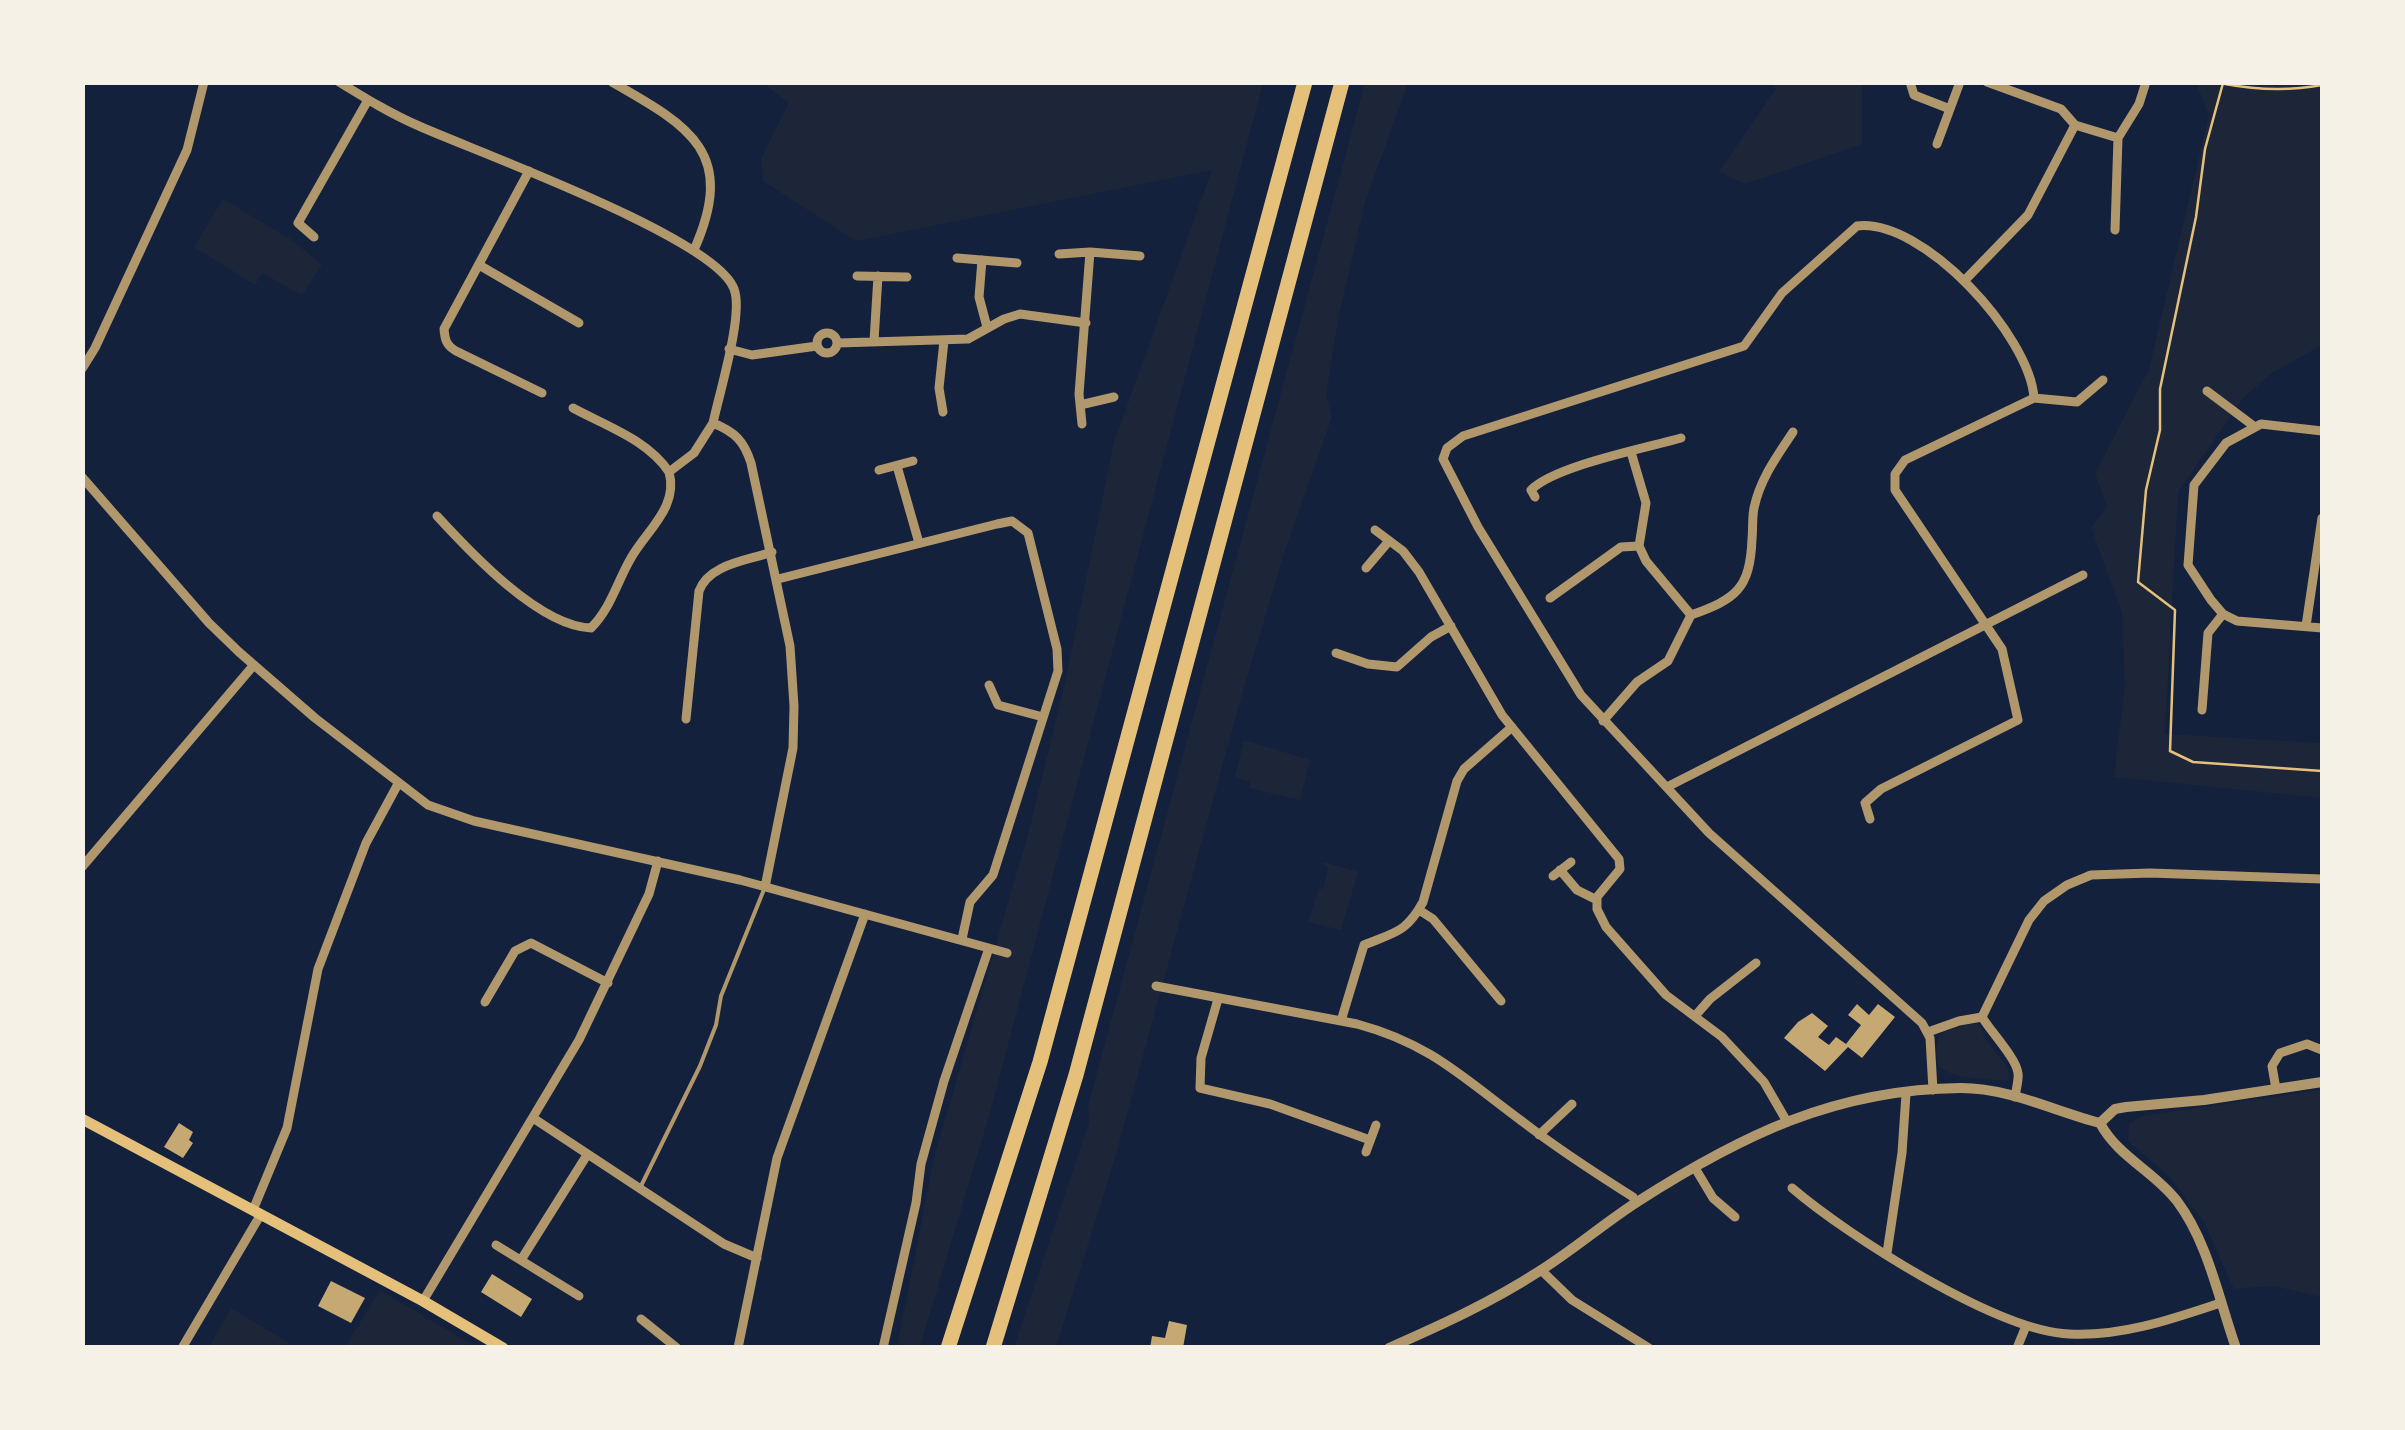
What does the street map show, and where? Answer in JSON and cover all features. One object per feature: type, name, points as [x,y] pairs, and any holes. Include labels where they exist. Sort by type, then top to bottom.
[{"type":"highway","points":[[948,1348],[1040,1062],[1305,82]]},
{"type":"highway","points":[[993,1348],[1076,1074],[1342,82]]},
{"type":"main road","points":[[82,1119],[423,1301],[494,1345]]},
{"type":"street","points":[[82,369],[187,150],[204,82]]},
{"type":"street","points":[[339,82],[410,122],[594,199],[713,261],[734,286],[736,319],[713,423],[694,452],[670,472]]},
{"type":"street","points":[[612,82],[663,111],[694,137],[712,186],[711,207],[694,250]]},
{"type":"street","points":[[1910,82],[1914,95],[1950,109]]},
{"type":"street","points":[[1937,144],[1960,82]]},
{"type":"street","points":[[1987,82],[2062,109],[2075,125],[2118,138]]},
{"type":"street","points":[[2115,230],[2118,138],[2139,104],[2146,82]]},
{"type":"street","points":[[314,237],[298,224],[368,100]]},
{"type":"street","points":[[1965,280],[2028,215],[2075,125]]},
{"type":"street","points":[[528,171],[444,329],[447,345],[542,393]]},
{"type":"street","points":[[1934,1090],[1928,1032],[1906,1006],[1709,833],[1602,721],[1574,686],[1478,528],[1442,459],[1447,448],[1463,436],[1744,346],[1782,293],[1858,226],[1869,224],[1907,240],[1965,280],[1990,308],[2017,352],[2033,385],[2034,398]]},
{"type":"street","points":[[1082,424],[1090,252]]},
{"type":"street","points":[[1059,254],[1140,256]]},
{"type":"street","points":[[957,258],[1017,264]]},
{"type":"street","points":[[982,260],[979,297],[988,328]]},
{"type":"street","points":[[479,266],[580,323]]},
{"type":"street","points":[[857,276],[907,277]]},
{"type":"street","points":[[874,341],[878,276]]},
{"type":"street","points":[[729,350],[752,355],[817,346],[819,337],[828,333],[838,343],[968,339],[1020,314],[1086,323]]},
{"type":"street","points":[[943,412],[939,388],[944,341]]},
{"type":"street","points":[[1870,820],[1864,803],[1881,789],[2018,720],[2002,649],[1896,490],[1895,474],[1905,460],[2034,398],[2077,402],[2102,380]]},
{"type":"street","points":[[2207,391],[2255,427]]},
{"type":"street","points":[[1080,405],[1114,397]]},
{"type":"street","points":[[436,516],[485,564],[542,609],[564,624],[590,628],[600,618],[632,554],[664,510],[672,483],[660,458],[573,408]]},
{"type":"street","points":[[713,423],[744,442],[772,552],[790,646],[793,748],[766,887]]},
{"type":"street","points":[[2322,430],[2261,424],[2226,443],[2194,485],[2188,565],[2223,614],[2237,621],[2322,628]]},
{"type":"street","points":[[1602,721],[1637,682],[1668,661],[1690,615],[1724,603],[1742,588],[1748,574],[1754,509],[1768,470],[1793,432]]},
{"type":"street","points":[[1535,497],[1531,490],[1549,478],[1681,438]]},
{"type":"street","points":[[1631,452],[1646,503],[1639,546],[1646,562],[1690,615]]},
{"type":"street","points":[[879,470],[913,461]]},
{"type":"street","points":[[897,466],[920,543]]},
{"type":"street","points":[[82,477],[209,622],[253,666],[428,805],[450,814],[766,887],[962,938],[1007,954]]},
{"type":"street","points":[[2306,626],[2322,518]]},
{"type":"street","points":[[778,579],[1012,521],[1028,533],[1057,649],[1058,670],[993,875],[970,902],[962,938]]},
{"type":"street","points":[[1375,530],[1403,552],[1418,572],[1512,727],[1619,859],[1620,868],[1597,900],[1606,927],[1666,995],[1722,1037],[1764,1082],[1786,1120]]},
{"type":"street","points":[[1366,568],[1389,541]]},
{"type":"street","points":[[1550,598],[1620,547],[1639,546]]},
{"type":"street","points":[[686,719],[703,580],[708,574],[772,552]]},
{"type":"street","points":[[1668,786],[2083,575]]},
{"type":"street","points":[[2202,710],[2208,633],[2223,614]]},
{"type":"street","points":[[1336,653],[1368,664],[1397,667],[1431,637],[1451,626]]},
{"type":"street","points":[[82,867],[253,666]]},
{"type":"street","points":[[989,685],[998,705],[1042,717]]},
{"type":"street","points":[[1341,1021],[1364,945],[1398,933],[1413,922],[1419,910],[1464,769],[1512,727]]},
{"type":"street","points":[[182,1348],[257,1212],[288,1128],[318,969],[370,832],[398,784]]},
{"type":"street","points":[[423,1301],[533,1118],[608,983],[649,894],[658,861]]},
{"type":"street","points":[[1570,862],[1557,873],[1576,890],[1597,900]]},
{"type":"street","points":[[1982,1017],[2028,920],[2044,901],[2091,875],[2150,873],[2322,879]]},
{"type":"street","points":[[1419,910],[1434,919],[1500,1001]]},
{"type":"street","points":[[738,1348],[786,1130],[865,914]]},
{"type":"street","points":[[486,1002],[515,952],[531,944],[608,983]]},
{"type":"street","points":[[883,1348],[921,1164],[989,948]]},
{"type":"street","points":[[1695,1016],[1710,998],[1756,963]]},
{"type":"street","points":[[1156,986],[1341,1021],[1390,1033],[1421,1046],[1636,1202]]},
{"type":"street","points":[[1218,999],[1201,1058],[1200,1088],[1270,1104],[1370,1140]]},
{"type":"street","points":[[1928,1032],[1959,1020],[1982,1017]]},
{"type":"street","points":[[1982,1017],[2015,1062],[2019,1076],[2015,1097]]},
{"type":"street","points":[[2276,1089],[2272,1066],[2280,1053],[2306,1044],[2322,1050]]},
{"type":"street","points":[[2100,1122],[2115,1108],[2204,1100],[2322,1082]]},
{"type":"street","points":[[1389,1348],[1476,1309],[1542,1270],[1636,1202],[1750,1136],[1844,1102],[1963,1088],[2030,1100],[2100,1122],[2112,1143],[2165,1187],[2178,1203],[2200,1244],[2236,1348]]},
{"type":"street","points":[[1887,1253],[1902,1153],[1906,1094]]},
{"type":"street","points":[[1539,1134],[1572,1105]]},
{"type":"street","points":[[533,1118],[724,1244],[757,1258]]},
{"type":"street","points":[[1366,1152],[1376,1125]]},
{"type":"street","points":[[521,1260],[587,1156]]},
{"type":"street","points":[[1696,1168],[1713,1198],[1734,1217]]},
{"type":"street","points":[[1792,1188],[1828,1218],[1887,1253],[1957,1294],[2026,1326],[2069,1334],[2107,1333],[2166,1321],[2220,1303]]},
{"type":"street","points":[[496,1245],[579,1296]]},
{"type":"street","points":[[1542,1270],[1581,1306],[1649,1348]]},
{"type":"street","points":[[641,1319],[676,1348]]},
{"type":"street","points":[[2017,1348],[2026,1326]]},
{"type":"street","points":[[1413,1337],[1422,1348]]},
{"type":"lane","points":[[639,1190],[700,1066],[716,1026],[721,996],[766,887]]},
{"type":"path","points":[[2222,82],[2248,88],[2304,89],[2322,85]]},
{"type":"shaded area","points":[[763,83],[1263,83],[989,1116],[920,1347],[897,1347],[934,1158],[1030,827],[1066,678],[1114,442],[1212,170],[856,241],[763,181],[761,159],[789,103]]},
{"type":"shaded area","points":[[1365,83],[1408,83],[1365,202],[1339,315],[1326,395],[1332,417],[1285,550],[1242,694],[1115,1158],[1056,1347],[1014,1348],[1089,1123],[1088,1106]]},
{"type":"shaded area","points":[[1770,83],[1862,83],[1862,144],[1745,184],[1719,172],[1776,88]]},
{"type":"shaded area","points":[[2196,83],[2322,83],[2322,345],[2272,373],[2244,397],[2178,492],[2165,734],[2322,743],[2322,798],[2114,777],[2125,686],[2122,613],[2091,527],[2107,506],[2095,474],[2149,369],[2209,115]]},
{"type":"shaded area","points":[[223,199],[290,239],[322,264],[302,295],[262,273],[255,285],[194,247]]},
{"type":"shaded area","points":[[1244,740],[1310,760],[1300,800],[1249,788],[1251,782],[1235,777]]},
{"type":"shaded area","points":[[1324,862],[1358,872],[1341,930],[1308,922],[1319,889],[1323,889],[1328,867]]},
{"type":"shaded area","points":[[1977,1023],[2006,1065],[2009,1081],[1962,1077],[1938,1066],[1939,1036],[1961,1024]]},
{"type":"shaded area","points":[[2322,1090],[2322,1297],[2274,1286],[2234,1289],[2204,1222],[2170,1177],[2128,1141],[2129,1123],[2142,1116]]},
{"type":"shaded area","points":[[380,1290],[476,1347],[345,1347]]},
{"type":"shaded area","points":[[231,1308],[289,1343],[286,1347],[209,1347]]},
{"type":"building","points":[[1857,1004],[1869,1015],[1878,1004],[1895,1017],[1862,1058],[1848,1047],[1825,1071],[1784,1038],[1812,1013],[1828,1026],[1818,1037],[1829,1045],[1836,1037],[1846,1044],[1861,1025],[1848,1015]]},
{"type":"building","points":[[179,1123],[193,1132],[189,1140],[193,1143],[183,1158],[164,1147]]},
{"type":"building","points":[[492,1274],[532,1299],[521,1317],[481,1292]]},
{"type":"building","points":[[331,1281],[365,1298],[351,1323],[318,1306]]},
{"type":"building","points":[[1169,1321],[1187,1325],[1183,1348],[1150,1348],[1152,1336],[1165,1338]]}]
